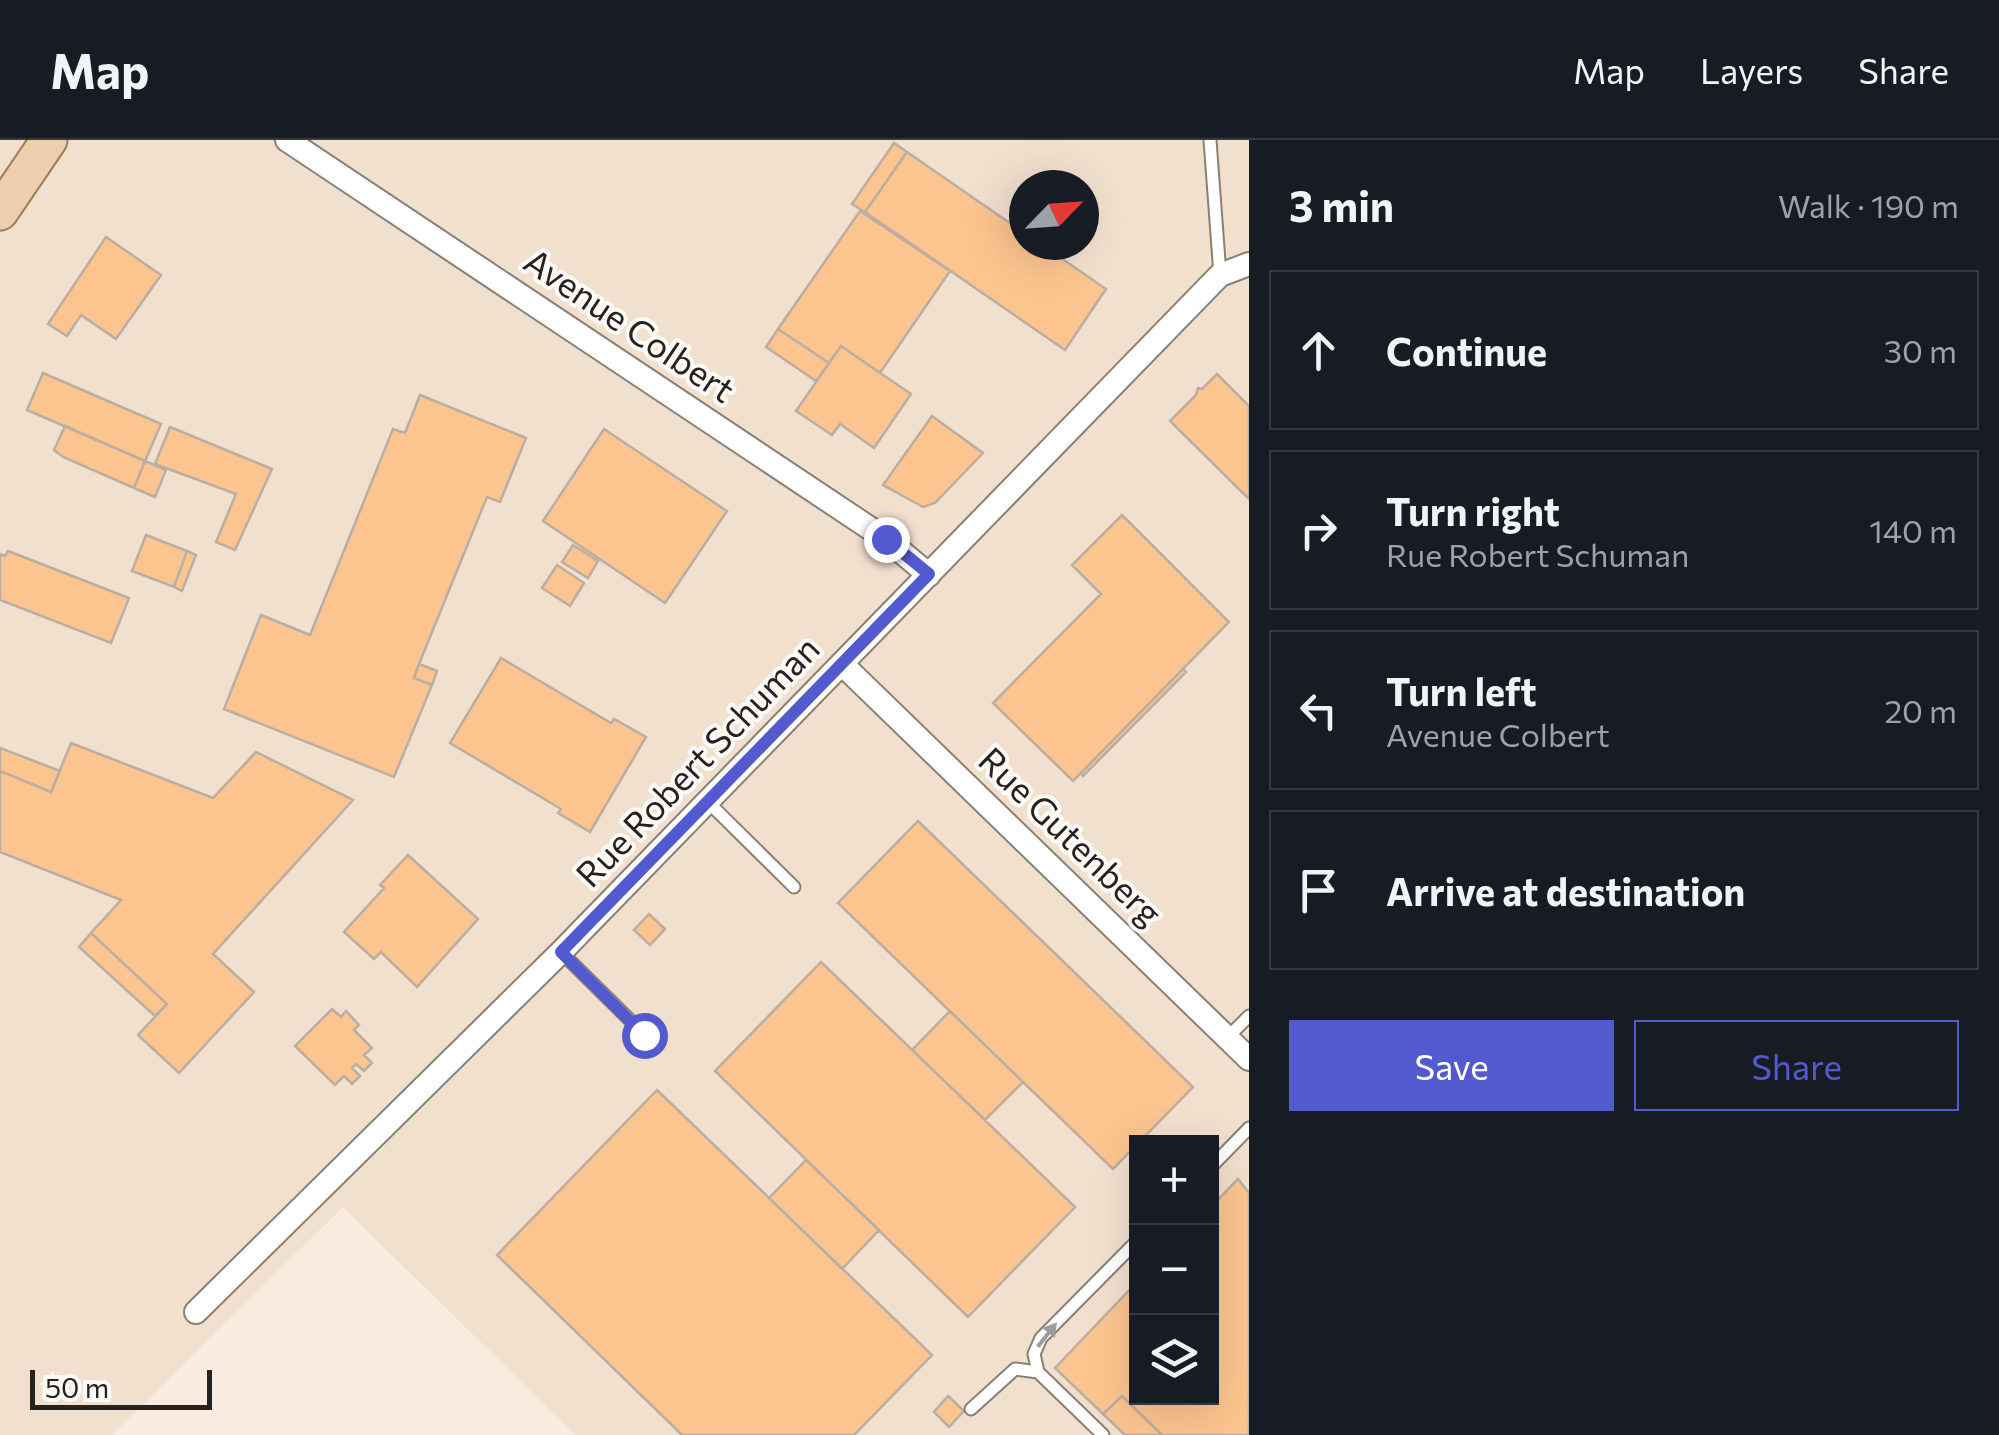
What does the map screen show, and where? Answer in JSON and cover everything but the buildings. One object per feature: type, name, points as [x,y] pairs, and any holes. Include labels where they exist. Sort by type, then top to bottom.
[{"type":"main road","points":[[0,212],[49,140]]},
{"type":"street","name":"Avenue Colbert","points":[[287,140],[886,539],[929,574]]},
{"type":"street","name":"Rue Robert Schuman","points":[[196,1312],[561,952],[1220,276],[1249,264]]},
{"type":"street","name":"Rue Gutenberg","points":[[843,665],[1249,1059]]},
{"type":"lane","points":[[1210,140],[1220,276]]},
{"type":"lane","points":[[708,802],[794,887]]},
{"type":"lane","points":[[561,952],[644,1035]]},
{"type":"lane","points":[[1227,1038],[1249,1016]]},
{"type":"lane","points":[[1219,1159],[1249,1128]]},
{"type":"lane","points":[[1103,1435],[1038,1372],[1034,1354],[1042,1338],[1129,1249]]},
{"type":"lane","points":[[972,1408],[1015,1369],[1038,1372]]},
{"type":"shaded area","points":[[0,140],[1249,140],[1249,1435],[575,1435],[343,1207],[112,1435],[0,1435]]},
{"type":"route","points":[[644,1035],[561,952],[929,574],[886,539]]}]
